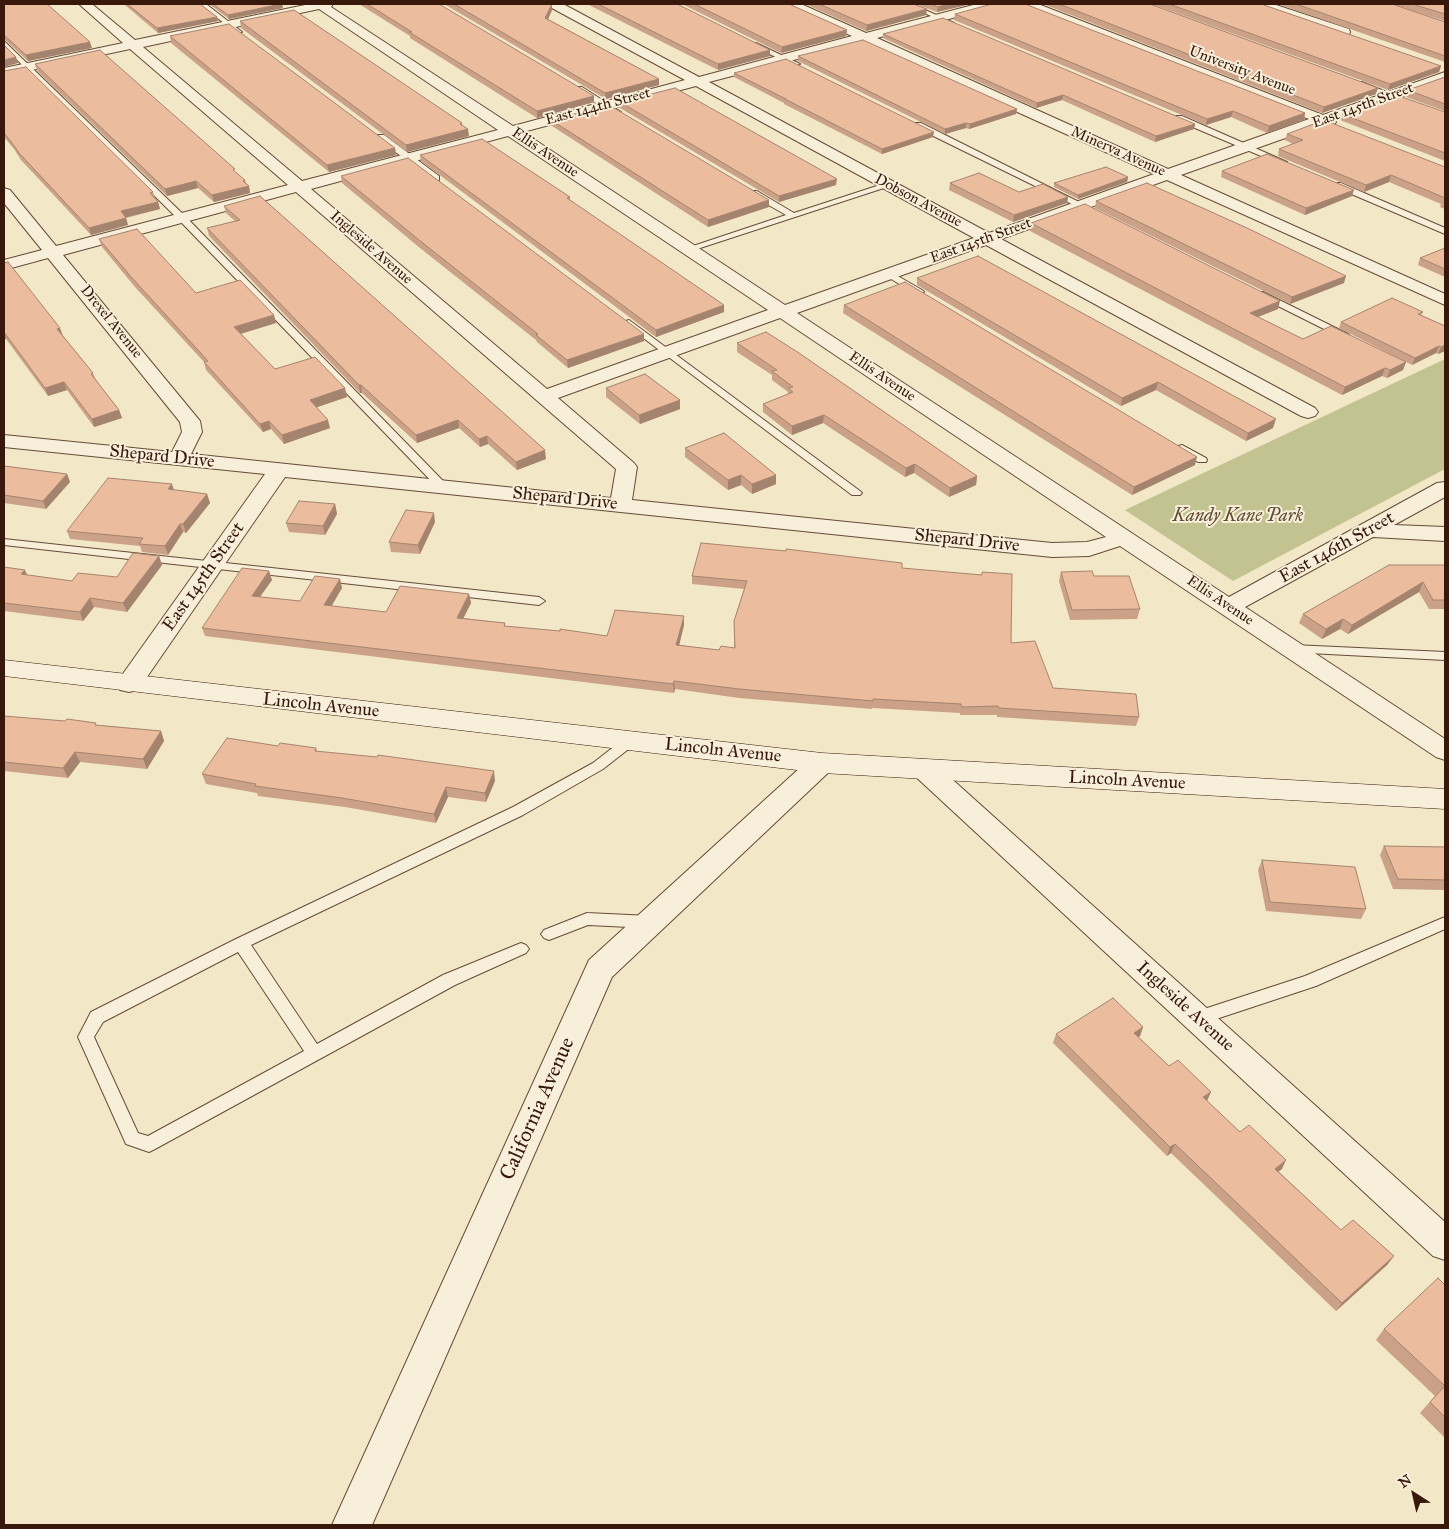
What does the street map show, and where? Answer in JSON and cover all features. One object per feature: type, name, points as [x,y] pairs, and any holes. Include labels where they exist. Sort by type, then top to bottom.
[{"type":"street","name":"Ingleside Avenue","points":[[85,4],[627,466],[620,505]]},
{"type":"street","points":[[4,72],[322,4]]},
{"type":"street","name":"Ellis Avenue","points":[[322,4],[510,131],[1445,751]]},
{"type":"street","name":"Dobson Avenue","points":[[554,4],[1308,412]]},
{"type":"street","name":"Minerva Avenue","points":[[791,4],[1445,300]]},
{"type":"street","name":"East 144th Street","points":[[4,265],[990,4]]},
{"type":"street","name":"University Avenue","points":[[1027,4],[1340,127]]},
{"type":"street","points":[[1262,4],[1354,36]]},
{"type":"street","name":"East 145th Street","points":[[545,396],[1390,96],[1442,69]]},
{"type":"street","name":"Drexel Avenue","points":[[4,193],[190,421],[192,432],[178,459]]},
{"type":"street","name":"Shepard Drive","points":[[4,441],[1052,550],[1089,549],[1124,538]]},
{"type":"street","name":"East 145th Street","points":[[129,684],[279,470]]},
{"type":"street","name":"East 146th Street","points":[[1228,607],[1445,488]]},
{"type":"street","points":[[1370,530],[1445,534]]},
{"type":"street","name":"Lincoln Avenue","points":[[4,668],[822,763],[1445,799]]},
{"type":"street","name":"California Avenue","points":[[352,1525],[600,969],[822,763]]},
{"type":"street","name":"Ingleside Avenue","points":[[925,770],[1445,1244]]},
{"type":"lane","points":[[202,4],[244,35]]},
{"type":"lane","points":[[907,4],[957,25]]},
{"type":"lane","points":[[748,40],[806,69]]},
{"type":"lane","points":[[4,43],[182,218],[443,487]]},
{"type":"lane","points":[[1354,82],[1409,103]]},
{"type":"lane","points":[[570,84],[623,115]]},
{"type":"lane","points":[[1175,116],[1292,166]]},
{"type":"lane","points":[[912,122],[1099,214]]},
{"type":"lane","points":[[375,133],[440,182]]},
{"type":"lane","points":[[1328,181],[1445,230]]},
{"type":"lane","points":[[688,249],[889,185]]},
{"type":"lane","points":[[750,190],[792,216]]},
{"type":"lane","points":[[889,274],[932,299]]},
{"type":"lane","points":[[1257,292],[1353,340]]},
{"type":"lane","points":[[622,318],[856,493]]},
{"type":"lane","points":[[1177,445],[1202,460]]},
{"type":"lane","points":[[4,542],[539,601]]},
{"type":"lane","points":[[1292,649],[1445,656]]},
{"type":"lane","points":[[521,948],[449,980],[149,1144],[132,1139],[86,1037],[97,1017],[241,943],[518,811],[598,766],[630,741]]},
{"type":"lane","points":[[549,934],[587,919],[651,922]]},
{"type":"lane","points":[[1198,1018],[1310,981],[1445,923]]},
{"type":"lane","points":[[241,943],[314,1053]]},
{"type":"green space","name":"Kandy Kane Park","points":[[1445,359],[1445,469],[1233,581],[1125,510]]},
{"type":"building","points":[[4,4],[47,4],[90,42],[26,55],[4,35]]},
{"type":"building","points":[[127,4],[200,4],[217,17],[157,28]]},
{"type":"building","points":[[213,4],[281,4],[228,15]]},
{"type":"building","points":[[367,4],[439,4],[594,96],[537,111]]},
{"type":"building","points":[[454,4],[552,4],[545,18],[659,79],[605,93]]},
{"type":"building","points":[[598,4],[677,4],[770,50],[718,64]]},
{"type":"building","points":[[694,4],[789,4],[847,30],[782,47]]},
{"type":"building","points":[[819,4],[913,4],[927,9],[867,25]]},
{"type":"building","points":[[931,4],[948,4],[938,7]]},
{"type":"building","points":[[992,4],[1025,4],[1305,113],[1269,126],[1233,111],[1207,119],[955,14]]},
{"type":"building","points":[[1059,4],[1150,4],[1378,88],[1324,107]]},
{"type":"building","points":[[1169,4],[1261,4],[1441,66],[1390,84]]},
{"type":"building","points":[[1296,4],[1392,4],[1445,22],[1445,56]]},
{"type":"building","points":[[1412,4],[1445,4],[1445,14]]},
{"type":"building","points":[[294,10],[462,123],[460,124],[468,129],[406,145],[240,21]]},
{"type":"building","points":[[943,18],[1195,124],[1156,136],[1063,95],[1037,103],[883,34]]},
{"type":"building","points":[[229,24],[395,148],[327,165],[170,36]]},
{"type":"building","points":[[863,40],[1017,109],[970,124],[966,123],[945,129],[798,56]]},
{"type":"building","points":[[4,45],[16,57],[4,60]]},
{"type":"building","points":[[100,50],[235,169],[233,170],[249,186],[212,195],[196,181],[165,189],[35,64]]},
{"type":"building","points":[[786,59],[934,132],[882,149],[734,73]]},
{"type":"building","points":[[26,67],[153,192],[150,193],[158,202],[121,211],[126,218],[89,228],[19,153],[4,133],[4,71]]},
{"type":"building","points":[[1445,77],[1445,104],[1408,90]]},
{"type":"building","points":[[675,88],[837,179],[779,196],[620,102]]},
{"type":"building","points":[[1396,95],[1445,112],[1445,153],[1342,114]]},
{"type":"building","points":[[609,105],[769,200],[708,220],[551,120]]},
{"type":"building","points":[[1324,120],[1445,167],[1445,198],[1391,175],[1366,185],[1279,149],[1303,140],[1287,134]]},
{"type":"building","points":[[482,139],[570,197],[567,198],[724,305],[656,330],[420,155]]},
{"type":"building","points":[[1267,154],[1354,190],[1306,208],[1222,171]]},
{"type":"building","points":[[408,158],[644,334],[567,360],[536,335],[538,334],[341,176]]},
{"type":"building","points":[[1106,167],[1128,177],[1078,195],[1054,183]]},
{"type":"building","points":[[979,173],[1019,192],[1043,184],[1068,197],[1014,215],[950,183]]},
{"type":"building","points":[[1147,183],[1247,228],[1346,276],[1292,297],[1096,201]]},
{"type":"building","points":[[260,196],[545,450],[516,462],[487,436],[479,439],[458,420],[416,435],[359,385],[207,228],[240,220],[224,206]]},
{"type":"building","points":[[1085,204],[1280,301],[1250,313],[1303,339],[1331,326],[1406,362],[1390,370],[1385,368],[1345,387],[1031,223]]},
{"type":"building","points":[[137,229],[196,293],[240,280],[274,315],[234,327],[275,369],[315,357],[345,388],[310,400],[328,420],[282,435],[269,421],[260,424],[204,362],[208,361],[99,239]]},
{"type":"building","points":[[1445,248],[1445,269],[1420,258]]},
{"type":"building","points":[[978,256],[1276,419],[1248,433],[1158,382],[1122,398],[917,278]]},
{"type":"building","points":[[8,262],[60,328],[57,329],[93,373],[91,374],[119,410],[92,419],[64,382],[45,388],[4,332],[4,263]]},
{"type":"building","points":[[905,282],[1197,457],[1134,487],[844,305]]},
{"type":"building","points":[[1392,298],[1423,312],[1418,314],[1445,326],[1445,345],[1415,358],[1341,322]]},
{"type":"building","points":[[766,332],[977,476],[950,488],[915,464],[906,468],[824,415],[792,426],[763,404],[793,392],[788,388],[793,387],[772,371],[777,370],[737,343]]},
{"type":"building","points":[[645,374],[680,400],[639,415],[606,388]]},
{"type":"building","points":[[724,433],[776,475],[752,484],[741,475],[728,480],[685,448]]},
{"type":"building","points":[[4,466],[67,474],[43,501],[4,495]]},
{"type":"building","points":[[108,478],[172,484],[168,489],[207,494],[183,524],[180,524],[165,546],[139,544],[143,538],[67,531]]},
{"type":"building","points":[[299,501],[335,504],[323,526],[286,523]]},
{"type":"building","points":[[406,510],[434,513],[418,545],[389,542]]},
{"type":"building","points":[[701,543],[786,551],[786,549],[902,563],[902,568],[982,575],[982,572],[1012,574],[1011,643],[1035,641],[1053,688],[1136,694],[1139,717],[999,708],[998,706],[962,707],[961,704],[873,699],[873,701],[674,681],[673,684],[202,628],[242,568],[269,571],[252,596],[300,601],[315,576],[340,579],[324,605],[386,612],[400,586],[469,594],[457,618],[505,623],[504,626],[560,631],[560,629],[607,636],[615,610],[684,616],[676,645],[719,650],[721,646],[735,648],[734,621],[747,581],[692,576]]},
{"type":"building","points":[[133,553],[159,556],[123,603],[90,598],[80,612],[4,603],[4,567],[25,570],[21,574],[72,581],[78,573],[117,577]]},
{"type":"building","points":[[1389,565],[1445,565],[1445,600],[1433,600],[1423,582],[1352,625],[1343,619],[1326,629],[1303,614]]},
{"type":"building","points":[[1092,571],[1094,576],[1129,576],[1140,609],[1072,610],[1061,572]]},
{"type":"building","points":[[4,716],[65,721],[67,719],[96,723],[95,725],[161,731],[143,759],[75,752],[63,768],[4,762]]},
{"type":"building","points":[[227,738],[278,746],[280,743],[316,748],[315,751],[377,757],[378,755],[494,771],[485,793],[446,787],[434,814],[342,798],[255,786],[256,784],[202,774]]},
{"type":"building","points":[[1384,846],[1445,847],[1445,880],[1398,879]]},
{"type":"building","points":[[1262,860],[1355,867],[1366,909],[1270,902]]},
{"type":"building","points":[[1113,998],[1143,1027],[1134,1033],[1169,1066],[1178,1060],[1211,1092],[1203,1097],[1240,1132],[1249,1125],[1286,1160],[1275,1169],[1341,1230],[1353,1220],[1394,1256],[1342,1303],[1175,1144],[1170,1147],[1056,1034]]},
{"type":"building","points":[[1438,1278],[1445,1285],[1445,1386],[1384,1329]]},
{"type":"building","points":[[1445,1386],[1445,1417],[1430,1402]]}]
